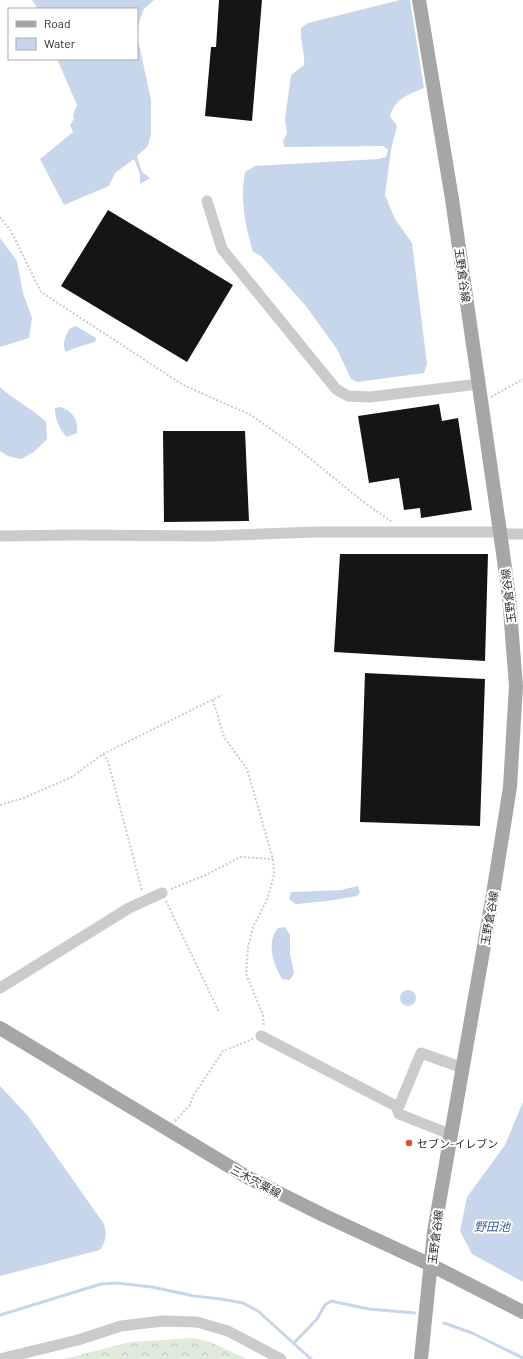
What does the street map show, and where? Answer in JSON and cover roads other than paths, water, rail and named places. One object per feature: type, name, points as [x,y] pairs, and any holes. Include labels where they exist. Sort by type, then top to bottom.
[{"type":"main road","name":"玉野倉谷線","points":[[419,0],[443,144],[500,532],[514,651],[516,686],[514,732],[507,802],[452,1135],[434,1232],[421,1359]]},
{"type":"main road","name":"三木宍粟線","points":[[0,1028],[247,1177],[322,1215],[431,1265],[523,1312]]},
{"type":"street","points":[[207,201],[222,249],[336,389],[348,396],[370,397],[479,384]]},
{"type":"street","points":[[0,536],[75,534],[210,536],[315,532],[500,532],[508,534],[523,534]]},
{"type":"street","points":[[0,988],[77,939],[145,900],[162,893]]},
{"type":"street","points":[[261,1036],[396,1106],[399,1114],[452,1135]]},
{"type":"street","points":[[397,1108],[421,1053],[463,1068]]},
{"type":"street","points":[[0,1359],[78,1340],[121,1326],[163,1321],[197,1322],[228,1331],[281,1359]]},
{"type":"water","points":[[32,0],[154,0],[144,9],[138,28],[138,8],[37,8]]},
{"type":"water","points":[[400,0],[410,0],[424,88],[407,95],[395,105],[392,110],[390,116],[397,126],[391,150],[385,195],[395,219],[412,243],[427,364],[424,373],[358,382],[351,379],[337,349],[305,305],[261,256],[253,252],[243,202],[245,172],[255,166],[379,159],[386,157],[388,150],[383,146],[284,147],[283,141],[287,134],[285,119],[291,75],[304,65],[301,28],[308,23]]},
{"type":"water","points":[[138,40],[151,100],[151,134],[148,146],[137,156],[142,172],[150,178],[140,184],[140,174],[134,159],[115,173],[109,186],[64,205],[40,159],[73,132],[70,125],[74,119],[73,115],[77,105],[57,60],[138,60]]},
{"type":"water","points":[[0,238],[17,261],[23,293],[32,318],[29,338],[0,347]]},
{"type":"water","points":[[76,326],[96,338],[95,342],[66,352],[64,346],[65,338],[69,329]]},
{"type":"water","points":[[0,387],[46,422],[47,439],[34,452],[21,459],[8,456],[0,451]]},
{"type":"water","points":[[60,407],[68,410],[74,416],[77,424],[77,433],[67,437],[60,428],[55,408]]},
{"type":"water","points":[[358,886],[360,892],[357,896],[297,904],[289,899],[291,892],[341,890]]},
{"type":"water","points":[[285,927],[290,935],[290,954],[294,973],[289,980],[282,979],[272,954],[272,940],[274,934],[278,928]]},
{"type":"water","points":[[408,990],[414,992],[416,998],[414,1004],[408,1006],[402,1004],[400,998],[402,992]]},
{"type":"water","points":[[0,1086],[28,1116],[104,1224],[105,1238],[104,1244],[100,1250],[0,1276]]},
{"type":"water","name":"野田池","points":[[523,1102],[523,1282],[472,1254],[460,1231],[467,1197],[505,1145]]},
{"type":"waterway","points":[[0,1315],[101,1284],[117,1283],[152,1287],[194,1296],[243,1303],[258,1311],[311,1359]]},
{"type":"waterway","points":[[294,1343],[317,1319],[325,1305],[331,1301],[369,1309],[415,1313]]},
{"type":"waterway","points":[[444,1323],[472,1333],[523,1358]]},
{"type":"place","name":"セブン-イレブン","points":[[409,1143]]}]
